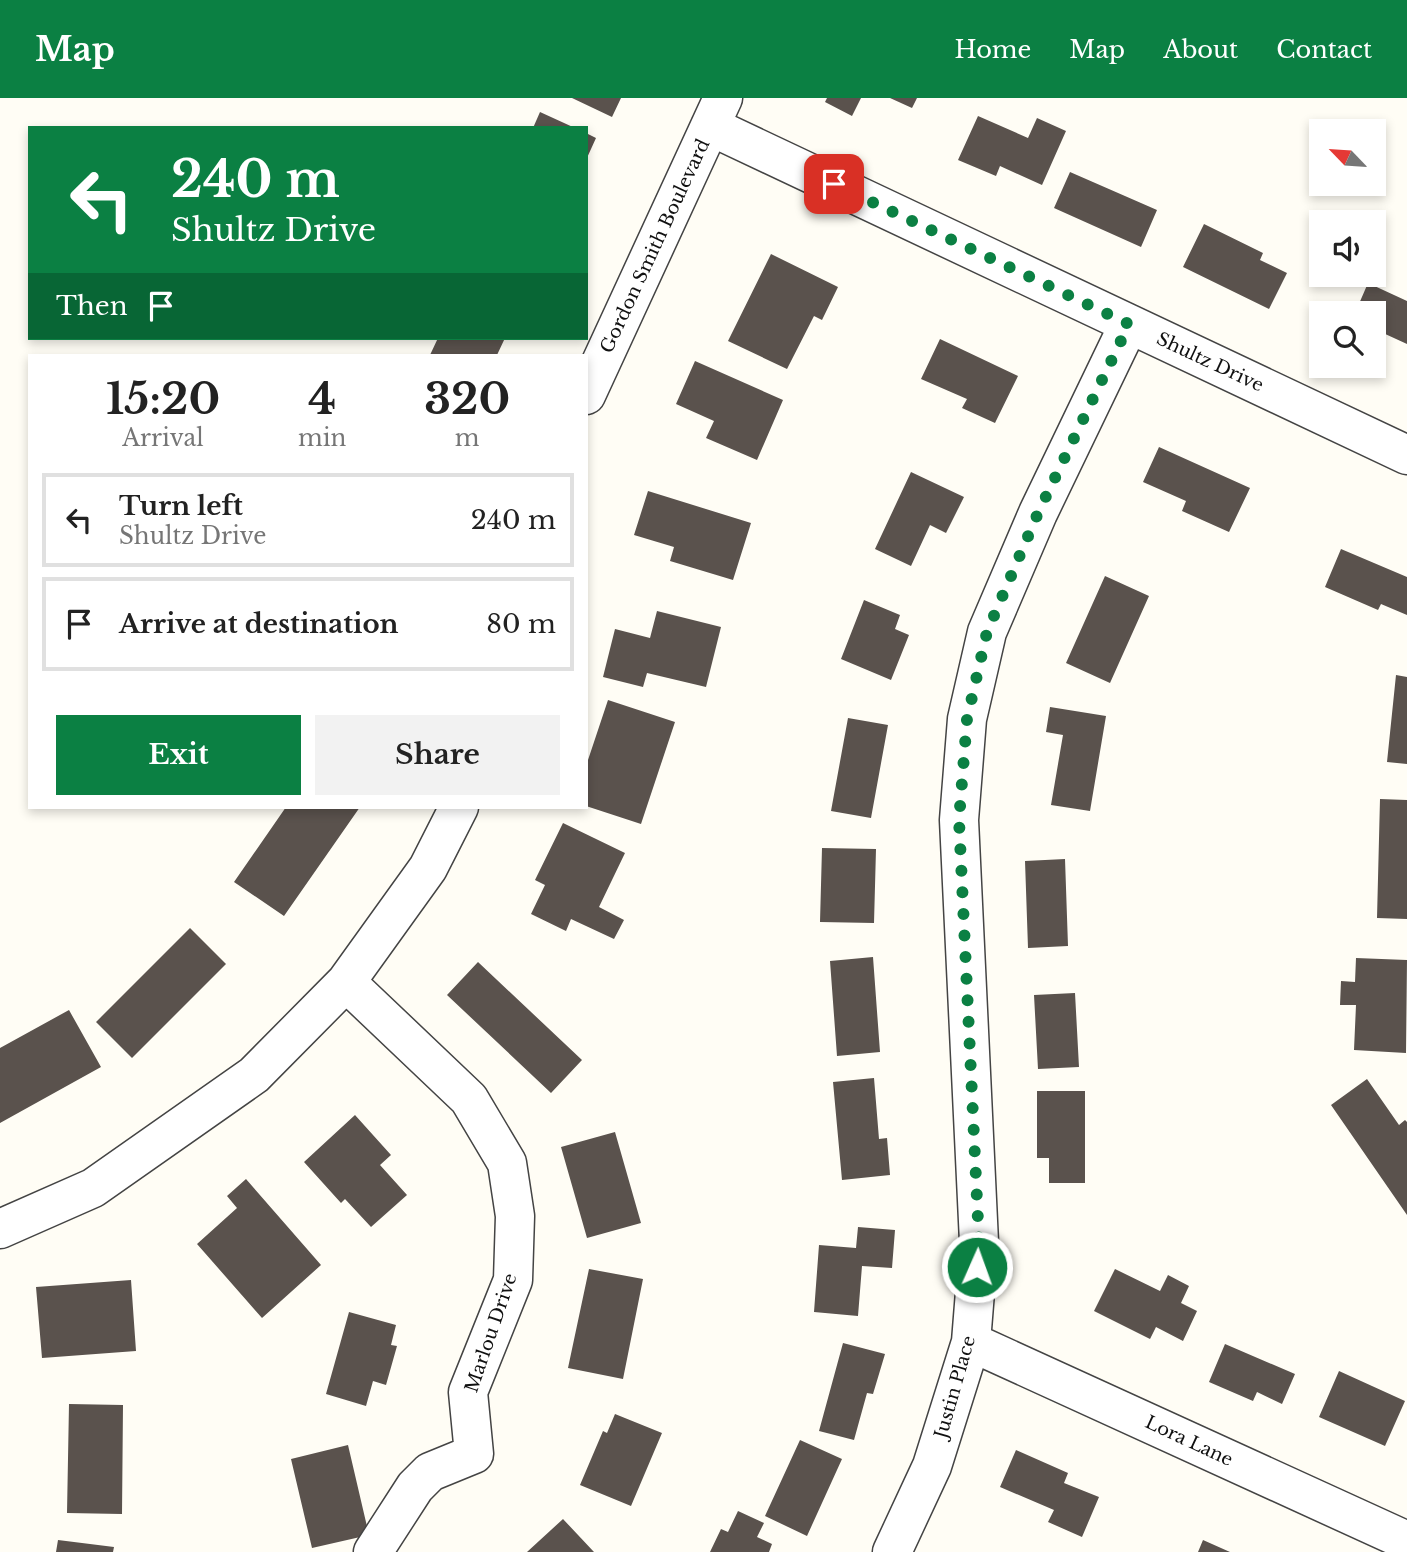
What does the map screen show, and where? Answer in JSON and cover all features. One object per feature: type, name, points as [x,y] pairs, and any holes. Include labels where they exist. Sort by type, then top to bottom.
[{"type":"street","name":"Shultz Drive","points":[[716,112],[1129,324],[1407,455]]},
{"type":"street","name":"Gordon Smith Boulevard","points":[[588,391],[716,112]]},
{"type":"street","name":"Justin Place","points":[[892,1552],[932,1466],[971,1342],[979,1242],[959,820],[967,719],[987,632],[1038,513],[1129,324]]},
{"type":"street","points":[[0,1229],[93,1188],[254,1075],[346,982],[428,867],[458,809]]},
{"type":"street","name":"Marlou Drive","points":[[346,982],[469,1099],[507,1163],[515,1216],[513,1280],[468,1392],[474,1454],[430,1472],[415,1487],[373,1552]]},
{"type":"street","name":"Lora Lane","points":[[971,1342],[1407,1541]]},
{"type":"building","points":[[572,98],[621,98],[612,117]]},
{"type":"building","points":[[827,98],[861,98],[852,116],[825,102]]},
{"type":"building","points":[[890,98],[917,98],[912,108]]},
{"type":"building","points":[[540,112],[571,126],[534,126]]},
{"type":"building","points":[[978,116],[1028,138],[1037,118],[1066,131],[1042,185],[1000,166],[996,176],[958,160]]},
{"type":"building","points":[[588,134],[596,138],[588,156]]},
{"type":"building","points":[[1070,172],[1157,210],[1141,247],[1054,208]]},
{"type":"building","points":[[1204,224],[1263,253],[1260,260],[1287,273],[1269,309],[1183,267]]},
{"type":"building","points":[[771,254],[838,287],[822,320],[814,316],[787,369],[728,341]]},
{"type":"building","points":[[1366,287],[1377,287],[1407,301],[1407,344],[1386,334],[1386,301],[1360,301]]},
{"type":"building","points":[[940,339],[1018,376],[995,423],[962,408],[967,399],[921,379]]},
{"type":"building","points":[[437,340],[504,340],[497,354],[430,354]]},
{"type":"building","points":[[695,361],[783,400],[757,460],[706,438],[714,421],[676,404]]},
{"type":"building","points":[[1159,447],[1250,488],[1229,532],[1182,511],[1186,501],[1143,482]]},
{"type":"building","points":[[911,472],[964,497],[946,533],[930,525],[911,566],[875,549]]},
{"type":"building","points":[[648,491],[751,523],[733,580],[670,561],[674,547],[634,535]]},
{"type":"building","points":[[1341,549],[1407,577],[1407,615],[1381,604],[1378,610],[1325,587]]},
{"type":"building","points":[[1105,576],[1149,596],[1110,683],[1066,663]]},
{"type":"building","points":[[864,600],[900,615],[895,629],[909,635],[891,680],[841,659]]},
{"type":"building","points":[[657,611],[721,627],[706,687],[647,673],[643,687],[603,677],[615,629],[650,638]]},
{"type":"building","points":[[1396,675],[1407,677],[1407,764],[1387,762]]},
{"type":"building","points":[[608,700],[675,722],[641,824],[588,807],[588,760]]},
{"type":"building","points":[[1050,707],[1106,716],[1090,811],[1051,805],[1063,735],[1046,732]]},
{"type":"building","points":[[848,718],[888,725],[871,818],[831,811]]},
{"type":"building","points":[[1380,799],[1407,800],[1407,919],[1377,918]]},
{"type":"building","points":[[285,809],[359,809],[284,916],[234,882]]},
{"type":"building","points":[[563,823],[625,853],[599,907],[624,920],[614,939],[571,919],[566,931],[531,914],[545,885],[535,880]]},
{"type":"building","points":[[822,848],[876,849],[874,923],[820,922]]},
{"type":"building","points":[[1065,859],[1068,946],[1028,948],[1025,861]]},
{"type":"building","points":[[190,928],[226,964],[132,1058],[96,1022]]},
{"type":"building","points":[[873,957],[880,1052],[837,1056],[830,961]]},
{"type":"building","points":[[1356,958],[1407,960],[1406,1053],[1354,1050],[1356,1005],[1340,1005],[1341,981],[1355,982]]},
{"type":"building","points":[[478,962],[582,1060],[551,1093],[447,995]]},
{"type":"building","points":[[1075,993],[1079,1067],[1038,1069],[1034,995]]},
{"type":"building","points":[[69,1010],[101,1067],[0,1123],[0,1048]]},
{"type":"building","points":[[874,1078],[879,1139],[887,1138],[890,1175],[842,1180],[833,1082]]},
{"type":"building","points":[[1367,1079],[1399,1125],[1405,1120],[1407,1122],[1407,1215],[1331,1105]]},
{"type":"building","points":[[1037,1091],[1085,1091],[1085,1183],[1049,1183],[1049,1158],[1037,1158]]},
{"type":"building","points":[[355,1115],[391,1155],[380,1165],[407,1195],[371,1227],[345,1199],[341,1203],[304,1162]]},
{"type":"building","points":[[615,1132],[641,1223],[587,1238],[561,1147]]},
{"type":"building","points":[[246,1179],[321,1265],[262,1318],[197,1244],[237,1208],[227,1196]]},
{"type":"building","points":[[858,1227],[895,1230],[892,1268],[862,1266],[858,1316],[814,1312],[819,1245],[856,1248]]},
{"type":"building","points":[[589,1269],[643,1279],[623,1379],[568,1368]]},
{"type":"building","points":[[1115,1269],[1160,1291],[1168,1275],[1189,1286],[1181,1303],[1197,1311],[1183,1341],[1156,1327],[1150,1339],[1094,1311]]},
{"type":"building","points":[[131,1280],[136,1351],[42,1358],[36,1287]]},
{"type":"building","points":[[349,1312],[396,1325],[391,1345],[397,1346],[386,1385],[373,1381],[366,1406],[326,1394]]},
{"type":"building","points":[[843,1343],[885,1354],[873,1394],[867,1393],[854,1440],[819,1431]]},
{"type":"building","points":[[1225,1344],[1295,1374],[1282,1404],[1257,1392],[1253,1401],[1209,1382]]},
{"type":"building","points":[[1339,1371],[1405,1401],[1385,1446],[1319,1417]]},
{"type":"building","points":[[69,1404],[123,1405],[122,1514],[67,1513]]},
{"type":"building","points":[[615,1414],[662,1433],[631,1506],[580,1485],[603,1431],[607,1433]]},
{"type":"building","points":[[800,1440],[842,1459],[807,1536],[765,1516]]},
{"type":"building","points":[[348,1445],[369,1535],[312,1548],[291,1459]]},
{"type":"building","points":[[1016,1450],[1068,1473],[1064,1483],[1099,1497],[1082,1537],[1048,1522],[1054,1510],[1000,1487]]},
{"type":"building","points":[[738,1511],[764,1523],[757,1537],[772,1544],[769,1552],[710,1552],[721,1529],[728,1532]]},
{"type":"building","points":[[563,1519],[594,1552],[527,1552]]},
{"type":"building","points":[[58,1540],[114,1547],[113,1552],[56,1552]]},
{"type":"building","points":[[1203,1540],[1230,1552],[1198,1552]]},
{"type":"route","points":[[834,184],[1129,324],[1038,513],[987,632],[967,719],[959,820],[979,1242],[977,1267]]}]
